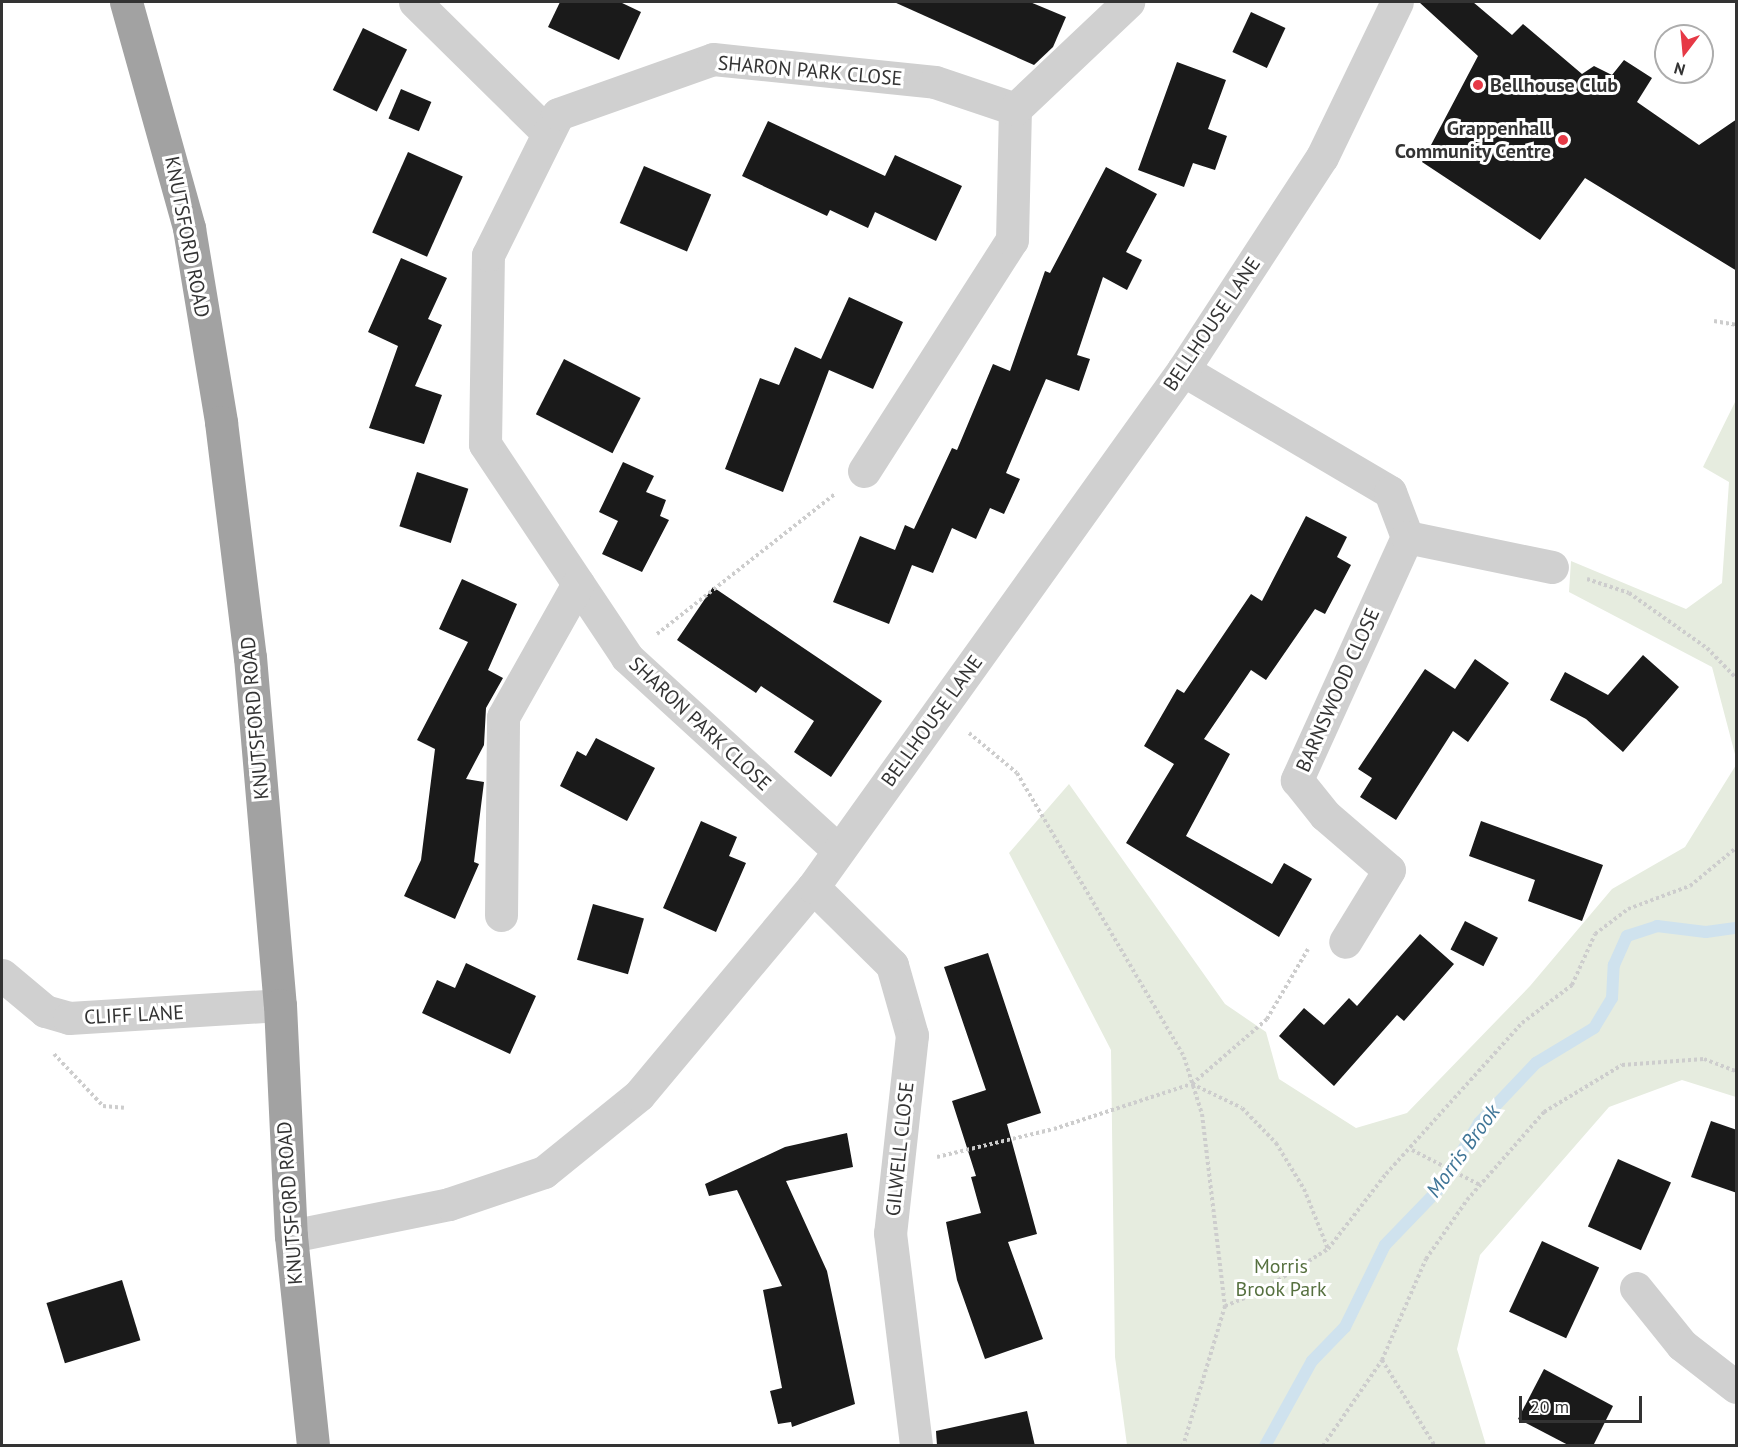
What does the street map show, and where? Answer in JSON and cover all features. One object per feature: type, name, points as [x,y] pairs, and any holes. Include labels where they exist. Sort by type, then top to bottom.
[{"type":"highway","name":"KNUTSFORD ROAD","points":[[126,2],[189,228],[221,422],[250,657],[280,1005],[291,1236],[313,1446]]},
{"type":"street","points":[[415,2],[548,133]]},
{"type":"street","points":[[864,471],[1012,240],[1015,109],[1128,2]]},
{"type":"street","name":"BELLHOUSE LANE","points":[[291,1236],[449,1204],[544,1172],[639,1095],[813,887],[1183,370],[1322,157],[1397,2]]},
{"type":"street","name":"SHARON PARK CLOSE","points":[[838,850],[627,657],[485,444],[488,255],[558,114],[713,59],[935,82],[1015,109]]},
{"type":"street","points":[[1183,370],[1390,492],[1407,537],[1552,567]]},
{"type":"street","name":"BARNSWOOD CLOSE","points":[[1330,940],[1389,870],[1325,815],[1297,780],[1407,537]]},
{"type":"street","points":[[501,915],[502,717],[578,584]]},
{"type":"street","name":"GILWELL CLOSE","points":[[813,887],[892,965],[912,1035],[890,1233],[916,1446]]},
{"type":"street","name":"CLIFF LANE","points":[[2,975],[45,1011],[92,1020],[280,1005]]},
{"type":"street","points":[[1636,1287],[1682,1345],[1737,1387]]},
{"type":"path","points":[[1714,321],[1737,325]]},
{"type":"path","points":[[627,657],[864,471]]},
{"type":"path","points":[[1552,567],[1629,593],[1707,648],[1737,678]]},
{"type":"path","points":[[941,709],[1017,773],[1143,983],[1184,1057],[1192,1084],[1220,1235],[1225,1306],[1183,1446]]},
{"type":"path","points":[[1225,1306],[1258,1293],[1328,1249],[1522,1023],[1572,985],[1595,934],[1628,909],[1690,886],[1737,848]]},
{"type":"path","points":[[897,1167],[1054,1129],[1192,1084],[1267,1019],[1330,940]]},
{"type":"path","points":[[45,1011],[50,1048],[103,1106],[124,1108]]},
{"type":"path","points":[[1323,1446],[1382,1360],[1426,1259],[1480,1185],[1544,1112],[1622,1065],[1704,1059],[1737,1071]]},
{"type":"path","points":[[1192,1084],[1242,1108],[1276,1143],[1304,1190],[1328,1249]]},
{"type":"path","points":[[1412,1149],[1480,1185]]},
{"type":"path","points":[[1382,1360],[1435,1446]]},
{"type":"green space","points":[[1736,400],[1736,758],[1712,667],[1569,592],[1571,561],[1686,609],[1722,583],[1729,482],[1703,467]]},
{"type":"green space","name":"Morris Brook Park","points":[[1736,765],[1736,1097],[1682,1080],[1609,1107],[1480,1255],[1457,1349],[1486,1445],[1127,1445],[1115,1357],[1111,1050],[1009,853],[1069,784],[1225,1004],[1266,1032],[1279,1079],[1356,1128],[1407,1113],[1530,986],[1612,889],[1685,847]]},
{"type":"building","points":[[560,2],[620,2],[641,12],[619,60],[548,27]]},
{"type":"building","points":[[894,2],[1030,2],[1066,17],[1053,47],[1034,65]]},
{"type":"building","name":"Grappenhall Community Centre","points":[[1419,2],[1473,2],[1512,35],[1523,24],[1582,74],[1594,66],[1612,75],[1624,60],[1652,78],[1637,102],[1699,145],[1737,119],[1737,271],[1585,178],[1540,240],[1422,162],[1478,56]]},
{"type":"building","points":[[1251,12],[1285,28],[1267,68],[1232,52]]},
{"type":"building","points":[[363,28],[407,49],[377,111],[333,90]]},
{"type":"building","points":[[1177,62],[1226,80],[1208,129],[1227,136],[1215,170],[1193,163],[1184,187],[1138,170]]},
{"type":"building","points":[[401,89],[431,102],[419,131],[388,118]]},
{"type":"building","points":[[768,121],[885,176],[895,155],[962,186],[936,241],[875,212],[868,228],[830,210],[827,216],[742,176]]},
{"type":"building","points":[[408,152],[463,176],[427,257],[372,232]]},
{"type":"building","points":[[644,166],[711,195],[687,252],[620,223]]},
{"type":"building","points":[[1106,167],[1157,194],[1126,252],[1142,260],[1127,290],[1103,277],[1077,355],[1090,359],[1079,391],[1046,379],[1006,473],[1020,479],[1004,514],[990,508],[976,539],[952,528],[933,573],[912,565],[889,624],[833,602],[860,536],[895,550],[905,525],[914,529],[952,448],[957,450],[993,364],[1010,371],[1045,271],[1050,273]]},
{"type":"building","points":[[401,258],[447,278],[428,319],[442,325],[415,386],[442,395],[424,444],[369,428],[398,346],[368,332]]},
{"type":"building","points":[[849,297],[903,322],[873,389],[829,370],[783,492],[725,469],[760,378],[779,385],[795,347],[821,359]]},
{"type":"building","points":[[564,359],[641,398],[612,453],[536,414]]},
{"type":"building","points":[[623,462],[654,476],[646,492],[666,500],[660,516],[669,520],[642,572],[602,554],[618,521],[599,512]]},
{"type":"building","points":[[417,472],[468,489],[451,543],[399,526]]},
{"type":"building","points":[[1306,516],[1347,537],[1337,557],[1351,565],[1325,614],[1315,609],[1266,680],[1251,670],[1204,739],[1230,754],[1186,836],[1272,884],[1284,863],[1312,879],[1279,937],[1126,843],[1174,764],[1144,746],[1177,689],[1184,693],[1251,594],[1262,601]]},
{"type":"building","points":[[462,579],[517,604],[488,670],[503,678],[486,708],[484,745],[466,779],[484,782],[474,862],[479,864],[455,919],[404,896],[421,860],[435,749],[417,740],[468,642],[439,629]]},
{"type":"building","points":[[713,587],[882,701],[831,777],[794,752],[814,721],[761,686],[756,693],[677,640]]},
{"type":"building","points":[[1643,655],[1679,687],[1623,752],[1586,719],[1550,700],[1565,672],[1608,695]]},
{"type":"building","points":[[1475,659],[1509,683],[1468,742],[1453,731],[1396,820],[1360,797],[1372,778],[1358,769],[1425,669],[1455,689]]},
{"type":"building","points":[[596,738],[655,768],[627,821],[560,786],[577,751],[586,756]]},
{"type":"building","points":[[701,821],[737,837],[729,856],[746,863],[716,932],[663,908]]},
{"type":"building","points":[[1481,821],[1603,865],[1582,921],[1528,901],[1535,880],[1469,856]]},
{"type":"building","points":[[593,904],[644,919],[628,974],[577,960]]},
{"type":"building","points":[[1465,921],[1498,938],[1483,966],[1450,950]]},
{"type":"building","points":[[1420,934],[1454,964],[1404,1021],[1397,1015],[1334,1086],[1279,1036],[1304,1008],[1324,1025],[1349,998],[1357,1006]]},
{"type":"building","points":[[988,953],[1041,1113],[1007,1124],[1037,1234],[1008,1242],[1043,1339],[985,1359],[957,1280],[946,1222],[981,1213],[971,1177],[976,1176],[952,1101],[986,1090],[944,967]]},
{"type":"building","points":[[466,963],[536,996],[510,1054],[422,1013],[437,980],[455,988]]},
{"type":"building","points":[[1711,1121],[1737,1130],[1737,1193],[1691,1177]]},
{"type":"building","points":[[847,1133],[853,1167],[786,1181],[827,1271],[855,1404],[792,1427],[791,1422],[778,1424],[770,1391],[782,1388],[763,1290],[782,1286],[737,1190],[709,1196],[705,1184],[785,1147]]},
{"type":"building","points":[[1618,1159],[1671,1183],[1641,1250],[1588,1227]]},
{"type":"building","points":[[1542,1241],[1599,1268],[1566,1338],[1509,1312]]},
{"type":"building","points":[[122,1280],[140,1340],[65,1363],[46,1303]]},
{"type":"building","points":[[1544,1369],[1613,1406],[1593,1446],[1570,1446],[1518,1419]]},
{"type":"building","points":[[1027,1411],[1035,1446],[937,1446],[936,1431]]},
{"type":"waterway","name":"Morris Brook","points":[[1265,1446],[1312,1361],[1345,1327],[1385,1245],[1440,1188],[1479,1123],[1536,1063],[1594,1028],[1612,998],[1614,965],[1627,936],[1657,926],[1706,932],[1736,928]]},
{"type":"place","name":"Bellhouse Club","points":[[1478,85]]},
{"type":"place","name":"Grappenhall Community Centre","points":[[1563,140]]}]
